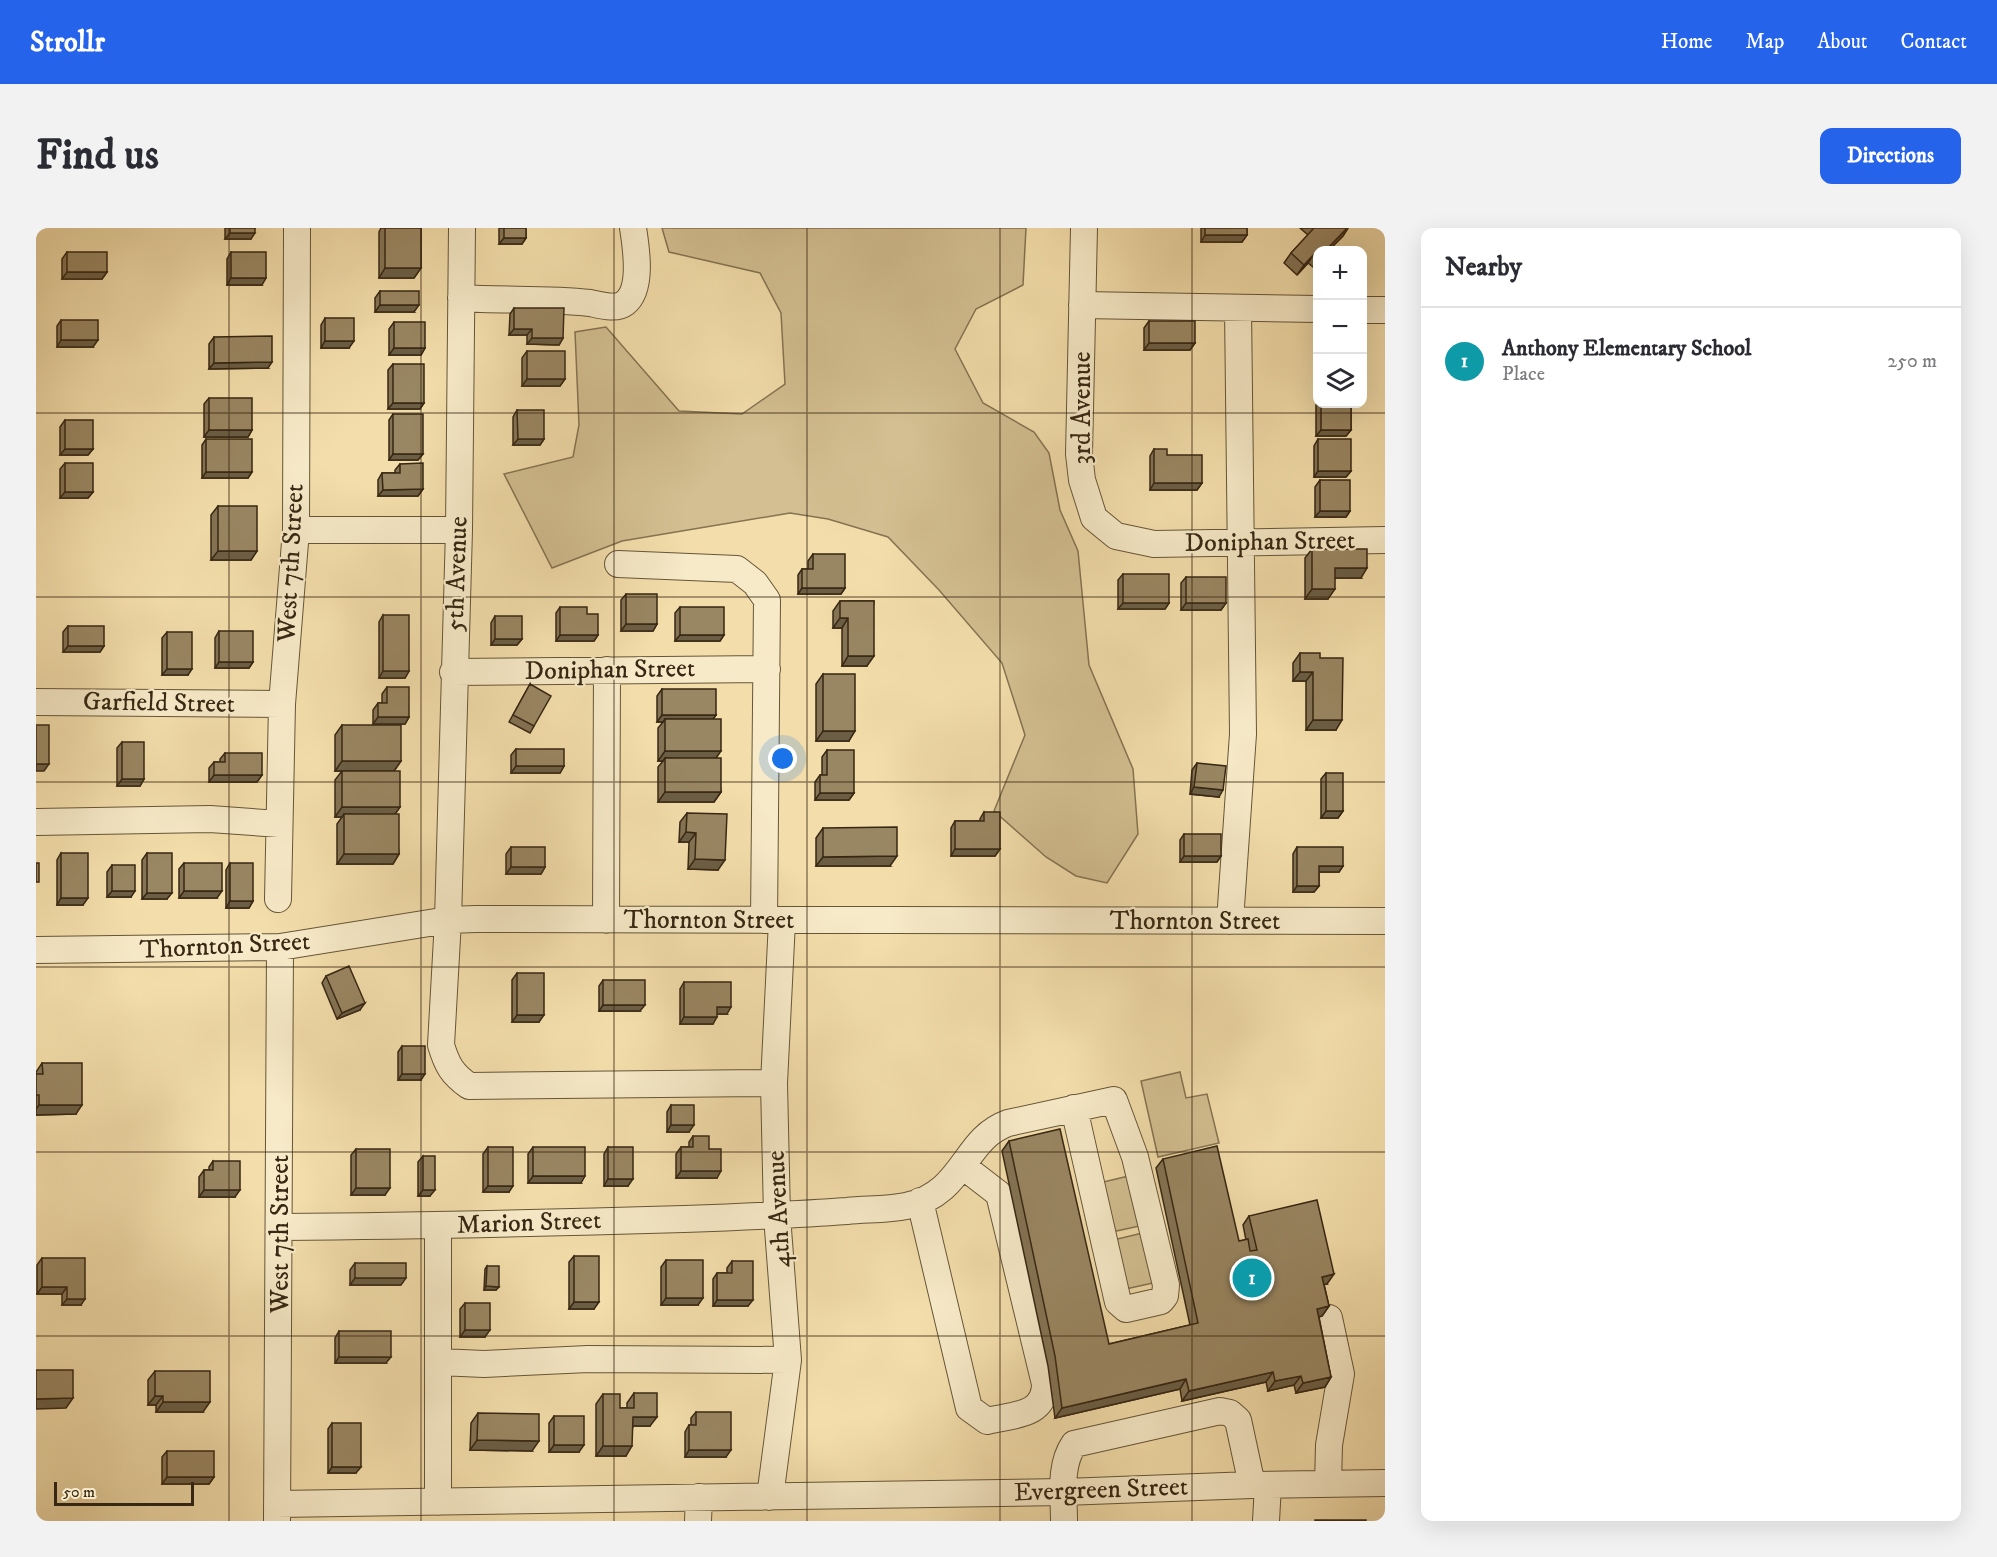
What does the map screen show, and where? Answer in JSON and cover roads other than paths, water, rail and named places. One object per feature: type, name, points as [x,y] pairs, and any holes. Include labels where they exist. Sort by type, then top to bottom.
[{"type":"street","name":"West 7th Street","points":[[278,899],[282,704],[296,530],[297,228]]},
{"type":"street","name":"5th Avenue","points":[[462,228],[459,530],[453,672],[448,920],[441,1045],[453,1075],[469,1086],[774,1083]]},
{"type":"street","points":[[461,298],[561,301],[612,306],[624,304],[632,295],[636,278],[633,228]]},
{"type":"street","name":"3rd Avenue","points":[[1084,228],[1079,454],[1085,489],[1094,518],[1116,536],[1154,544]]},
{"type":"street","points":[[1082,305],[1313,309]]},
{"type":"street","points":[[1230,921],[1243,734],[1238,308]]},
{"type":"street","points":[[1367,310],[1385,310]]},
{"type":"street","points":[[296,530],[459,530]]},
{"type":"street","name":"Doniphan Street","points":[[1154,544],[1385,540]]},
{"type":"street","name":"4th Avenue","points":[[618,564],[737,569],[755,583],[767,600],[777,1216],[788,1360],[770,1497]]},
{"type":"street","name":"Doniphan Street","points":[[453,672],[767,669]]},
{"type":"street","points":[[606,920],[607,670]]},
{"type":"street","name":"Garfield Street","points":[[36,702],[282,704]]},
{"type":"street","points":[[36,822],[210,819],[279,824]]},
{"type":"street","name":"Thornton Street","points":[[36,950],[280,947],[448,920],[1385,921]]},
{"type":"street","name":"West 7th Street","points":[[277,1513],[280,947]]},
{"type":"street","name":"Marion Street","points":[[280,1227],[438,1226],[777,1216],[906,1206],[946,1187],[964,1167],[980,1142],[998,1127],[1074,1108],[1114,1100],[1135,1157],[1166,1285],[1165,1296],[1161,1301],[1126,1309],[1118,1302],[1074,1108]]},
{"type":"street","points":[[920,1201],[969,1408],[987,1420],[1036,1409],[1045,1397],[1045,1384],[999,1194],[964,1167]]},
{"type":"street","points":[[438,1226],[438,1502]]},
{"type":"street","points":[[1328,1484],[1329,1445],[1341,1374],[1329,1318]]},
{"type":"street","points":[[439,1362],[788,1360]]},
{"type":"street","points":[[1064,1521],[1066,1455],[1074,1444],[1220,1411],[1230,1413],[1238,1420],[1260,1485],[1266,1521]]},
{"type":"street","name":"Evergreen Street","points":[[277,1513],[438,1502],[698,1509],[770,1497],[1385,1483]]},
{"type":"place","name":"Anthony Elementary School","points":[[1252,1278]]}]
